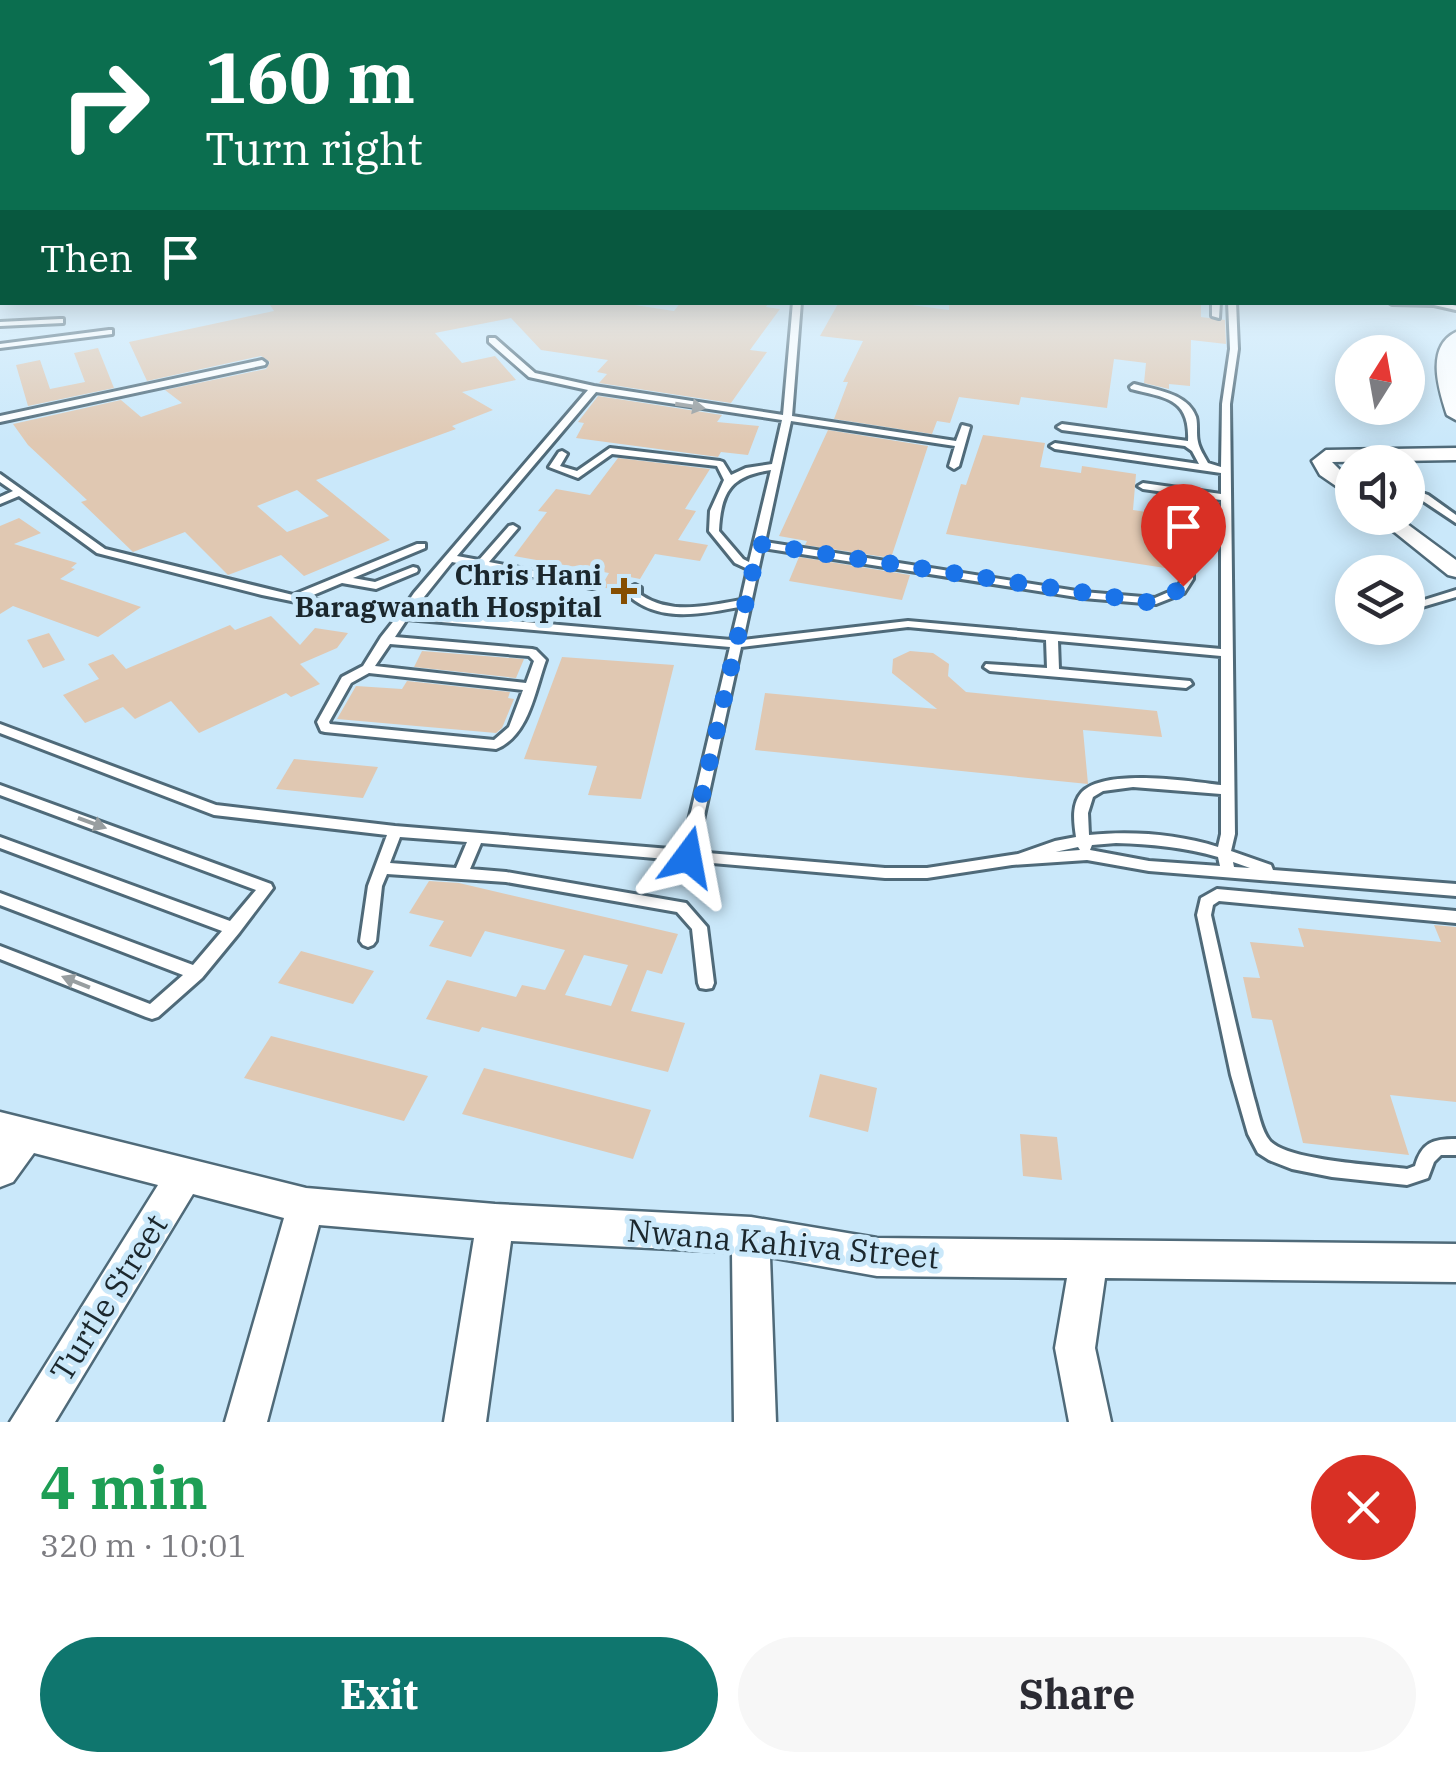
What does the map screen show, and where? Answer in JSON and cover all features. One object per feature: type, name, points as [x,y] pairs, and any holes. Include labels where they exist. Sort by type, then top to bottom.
[{"type":"street","points":[[1456,337],[1446,348],[1446,371],[1456,416]]},
{"type":"street","points":[[1425,453],[1456,454]]},
{"type":"street","points":[[1335,454],[1322,461],[1335,477]]},
{"type":"street","points":[[1410,535],[1456,570]]},
{"type":"street","points":[[0,1170],[13,1132]]},
{"type":"street","name":"Nwana Kahiva Street","points":[[13,1132],[306,1206],[496,1222],[751,1235],[877,1257],[1456,1264]]},
{"type":"street","name":"Turtle Street","points":[[31,1422],[186,1173]]},
{"type":"street","points":[[246,1422],[306,1206]]},
{"type":"street","points":[[465,1422],[496,1222]]},
{"type":"street","points":[[751,1235],[754,1422]]},
{"type":"street","points":[[1089,1260],[1076,1348],[1090,1422]]},
{"type":"lane","points":[[688,857],[787,419],[796,309]]},
{"type":"lane","points":[[1216,309],[1216,316]]},
{"type":"lane","points":[[1228,871],[1224,851],[1228,834],[1226,404],[1234,348],[1232,309]]},
{"type":"lane","points":[[0,324],[60,321]]},
{"type":"lane","points":[[0,346],[109,332]]},
{"type":"lane","points":[[492,340],[532,374],[594,389],[960,444]]},
{"type":"lane","points":[[0,419],[262,363]]},
{"type":"lane","points":[[1134,387],[1173,399],[1189,409],[1195,420],[1193,446],[1210,469]]},
{"type":"lane","points":[[385,640],[532,653],[540,660],[514,732],[496,746],[326,728],[323,722],[346,680],[366,669],[400,617],[594,389]]},
{"type":"lane","points":[[954,466],[965,427]]},
{"type":"lane","points":[[1062,427],[1193,446]]},
{"type":"lane","points":[[1055,446],[1227,472]]},
{"type":"lane","points":[[562,454],[554,466],[578,475],[604,454],[624,451],[712,462],[723,467],[729,480]]},
{"type":"lane","points":[[754,568],[738,561],[714,531],[715,511],[729,480],[749,470],[777,466]]},
{"type":"lane","points":[[0,477],[101,551],[292,599],[400,617],[736,644],[908,624],[1228,653]]},
{"type":"lane","points":[[1142,486],[1227,498]]},
{"type":"lane","points":[[0,501],[20,492]]},
{"type":"lane","points":[[1425,498],[1456,520]]},
{"type":"lane","points":[[759,544],[1083,594],[1156,601],[1180,591],[1188,579],[1188,520]]},
{"type":"lane","points":[[480,564],[513,528]]},
{"type":"lane","points":[[292,599],[422,546]]},
{"type":"lane","points":[[450,558],[592,585]]},
{"type":"lane","points":[[340,579],[376,586],[413,570]]},
{"type":"lane","points":[[635,588],[635,596],[642,602],[672,610],[746,602]]},
{"type":"lane","points":[[1425,603],[1456,593]]},
{"type":"lane","points":[[1052,636],[1053,672]]},
{"type":"lane","points":[[990,667],[1186,684]]},
{"type":"lane","points":[[366,669],[530,687]]},
{"type":"lane","points":[[0,728],[214,810],[395,831],[928,874],[1085,848],[1112,836],[1224,851],[1278,874]]},
{"type":"lane","points":[[1085,848],[1082,803],[1090,792],[1102,786],[1130,783],[1227,790]]},
{"type":"lane","points":[[0,790],[266,888],[196,973],[152,1012],[0,952]]},
{"type":"lane","points":[[368,940],[375,886],[395,831]]},
{"type":"lane","points":[[461,874],[476,838]]},
{"type":"lane","points":[[0,842],[234,929]]},
{"type":"lane","points":[[1085,848],[1128,864],[1456,890]]},
{"type":"lane","points":[[381,868],[506,877],[681,907],[698,927],[706,983]]},
{"type":"lane","points":[[1456,917],[1216,895],[1206,902],[1204,915],[1251,1115],[1264,1147],[1290,1160],[1408,1177],[1422,1172],[1426,1158],[1437,1147],[1456,1146]]},
{"type":"lane","points":[[0,899],[196,973]]},
{"type":"building","points":[[273,309],[780,309],[750,350],[767,352],[731,403],[599,383],[607,374],[597,372],[608,360],[541,350],[511,318],[435,333],[462,363],[495,356],[516,380],[462,392],[493,410],[452,426],[456,429],[316,480],[390,540],[304,576],[281,555],[228,575],[185,532],[133,552],[81,502],[87,500],[28,445],[13,424],[121,400],[141,417],[182,403],[165,390],[266,369],[270,362],[261,356],[147,381],[129,342]],"holes":[[[297,490],[329,516],[287,532],[257,506]]]},
{"type":"building","points":[[835,309],[1201,309],[1201,317],[1225,320],[1226,344],[1191,340],[1190,386],[1169,384],[1169,389],[1144,383],[1146,363],[1114,359],[1107,408],[1021,397],[1019,405],[959,397],[950,423],[937,421],[932,434],[834,419],[848,382],[843,382],[863,341],[820,336]]},
{"type":"building","points":[[98,348],[114,388],[28,406],[16,365],[40,360],[50,389],[85,382],[74,353]]},
{"type":"building","points":[[598,396],[722,415],[717,422],[759,426],[748,455],[721,452],[718,457],[576,438],[584,423],[578,422]]},
{"type":"building","points":[[828,430],[928,446],[891,558],[805,545],[807,541],[779,536]]},
{"type":"building","points":[[983,435],[1045,443],[1040,467],[1081,473],[1082,466],[1136,474],[1133,510],[1167,515],[1165,568],[946,534],[961,484],[966,485]]},
{"type":"building","points":[[618,458],[710,469],[685,509],[696,511],[678,540],[708,545],[700,561],[655,554],[640,579],[630,577],[621,591],[601,587],[609,573],[514,556],[547,512],[538,511],[556,489],[590,495]]},
{"type":"building","points":[[19,518],[41,533],[14,544],[77,563],[60,579],[141,607],[98,637],[13,606],[0,614],[0,526]]},
{"type":"building","points":[[799,557],[910,575],[902,600],[789,581]]},
{"type":"building","points":[[271,616],[300,645],[315,628],[348,633],[337,648],[300,664],[320,684],[291,697],[286,693],[199,733],[171,701],[135,719],[123,707],[85,723],[63,695],[99,679],[88,664],[113,654],[126,669],[230,625],[235,630]]},
{"type":"building","points":[[49,633],[65,660],[43,668],[27,640]]},
{"type":"building","points":[[422,651],[524,659],[516,678],[414,667]]},
{"type":"building","points":[[910,651],[933,653],[949,664],[948,676],[966,692],[1157,711],[1162,737],[1083,730],[1088,784],[755,750],[765,693],[937,709],[892,673],[893,659]]},
{"type":"building","points":[[562,657],[674,665],[641,799],[588,795],[597,766],[524,759]]},
{"type":"building","points":[[407,681],[510,692],[508,698],[514,699],[496,733],[337,719],[356,686],[402,689]]},
{"type":"building","points":[[294,759],[378,767],[363,798],[276,789]]},
{"type":"building","points":[[429,881],[459,883],[678,934],[662,974],[647,970],[631,1011],[685,1023],[668,1072],[482,1027],[479,1032],[426,1019],[447,980],[516,997],[522,985],[545,990],[565,950],[485,931],[471,957],[429,946],[444,921],[409,913]],"holes":[[[584,955],[628,965],[611,1006],[565,995]]]},
{"type":"building","points":[[1434,925],[1456,927],[1456,1102],[1390,1095],[1409,1155],[1303,1143],[1272,1020],[1252,1018],[1243,977],[1260,978],[1250,942],[1304,947],[1298,928],[1441,942]]},
{"type":"building","points":[[301,951],[374,971],[353,1004],[278,983]]},
{"type":"building","points":[[271,1036],[428,1076],[404,1121],[244,1078]]},
{"type":"building","points":[[484,1068],[651,1110],[633,1159],[462,1114]]},
{"type":"building","points":[[820,1074],[877,1088],[868,1132],[809,1117]]},
{"type":"building","points":[[1020,1134],[1057,1137],[1062,1180],[1023,1176]]},
{"type":"place","name":"Chris Hani Baragwanath Hospital","points":[[624,591]]},
{"type":"route","points":[[688,857],[759,544],[1147,602],[1164,600],[1183,586]]}]
